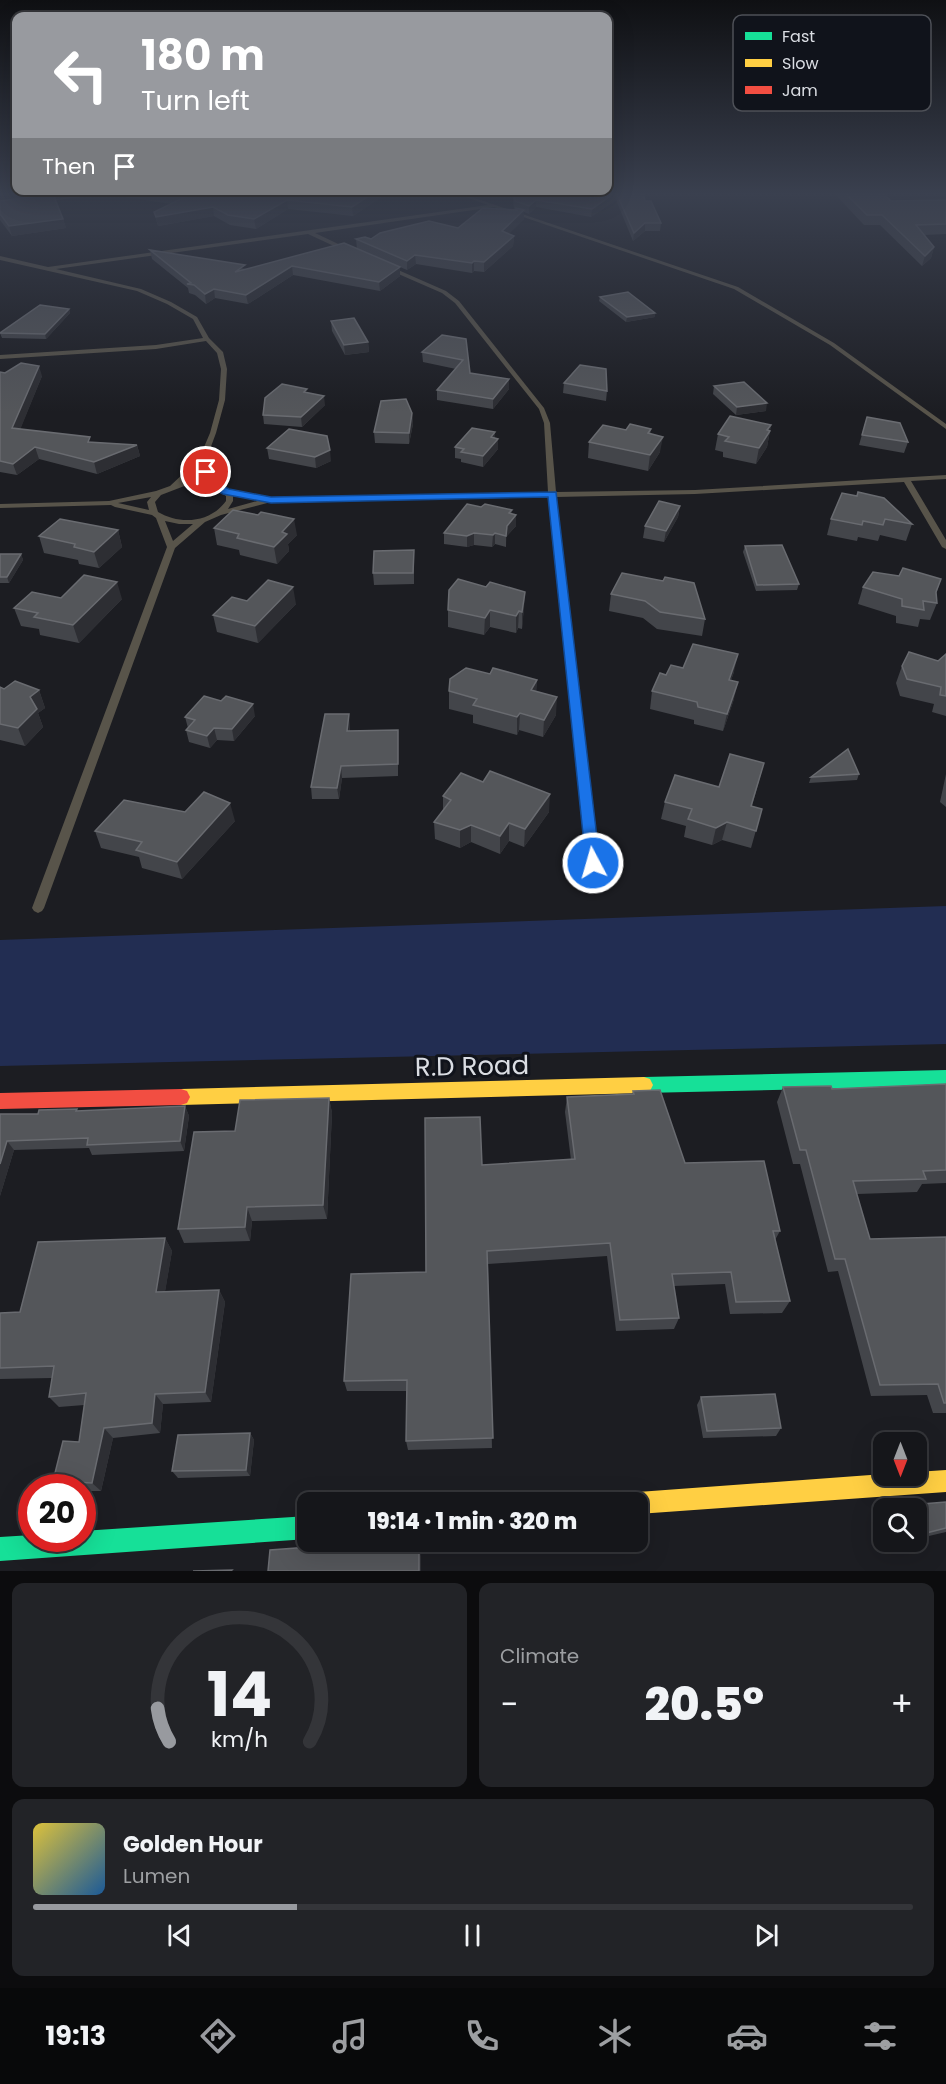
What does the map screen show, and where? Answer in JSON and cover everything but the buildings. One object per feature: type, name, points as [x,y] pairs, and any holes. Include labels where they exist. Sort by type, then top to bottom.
[{"type":"street","name":"R.D Road","points":[[0,1101],[946,1078]]},
{"type":"street","points":[[648,1502],[946,1481]]},
{"type":"street","points":[[0,1549],[297,1528]]},
{"type":"lane","points":[[32,265],[108,282],[169,303],[195,318],[207,339],[220,352],[224,369],[222,400],[213,433],[202,460],[174,486]]},
{"type":"lane","points":[[48,269],[74,265]]},
{"type":"lane","points":[[383,265],[431,285],[452,298],[531,395],[542,410],[547,423],[552,494],[593,863]]},
{"type":"lane","points":[[669,265],[736,288],[832,344],[946,427]]},
{"type":"lane","points":[[0,357],[156,348],[207,339]]},
{"type":"lane","points":[[202,460],[210,484]]},
{"type":"lane","points":[[0,506],[109,503],[158,493],[186,483],[210,484],[226,492],[271,500],[695,492],[946,477]]},
{"type":"lane","points":[[907,481],[946,547]]},
{"type":"lane","points":[[220,513],[228,504],[229,498],[226,492]]},
{"type":"lane","points":[[158,493],[151,502],[151,508],[157,515],[171,547]]},
{"type":"lane","points":[[109,503],[179,522],[204,519],[271,500]]},
{"type":"lane","points":[[38,908],[171,547],[204,519]]},
{"type":"shaded area","points":[[946,906],[946,1044],[0,1066],[0,940]]},
{"type":"traffic: fast","points":[[644,1085],[946,1078]]},
{"type":"traffic: fast","points":[[0,1549],[297,1528]]},
{"type":"traffic: slow","points":[[181,1097],[644,1085]]},
{"type":"traffic: slow","points":[[648,1502],[946,1481]]},
{"type":"traffic: jam","points":[[0,1101],[181,1097]]},
{"type":"route","points":[[206,472],[210,484],[226,492],[271,500],[552,494],[593,863]]}]
